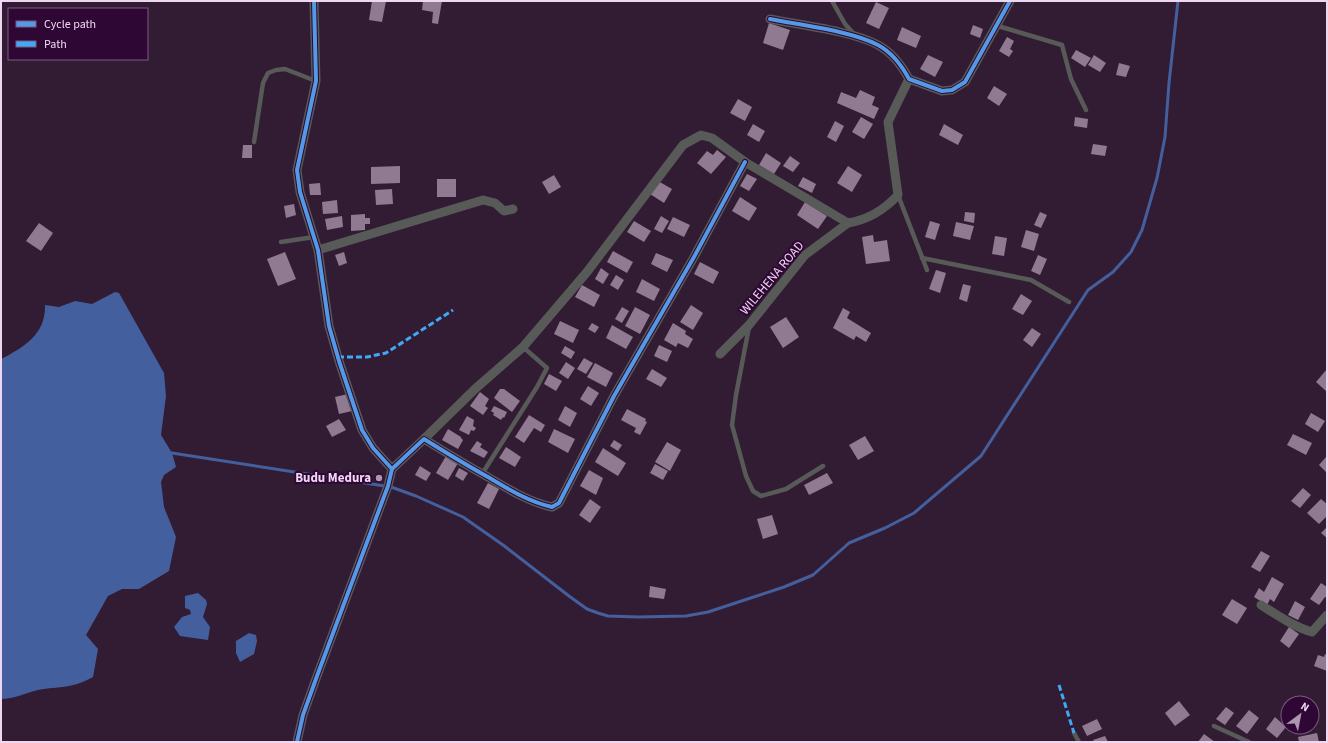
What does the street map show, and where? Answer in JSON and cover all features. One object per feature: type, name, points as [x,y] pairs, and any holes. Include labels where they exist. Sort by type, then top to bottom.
[{"type":"street","points":[[314,1],[316,81],[297,170],[300,192],[318,250],[329,326],[339,361],[362,430],[373,448],[392,469]]},
{"type":"street","points":[[770,19],[856,36],[879,45],[902,66],[909,79],[942,90],[952,90],[965,82],[998,26],[1010,1]]},
{"type":"street","points":[[898,195],[888,122],[909,79]]},
{"type":"street","points":[[297,742],[317,676],[388,486],[392,469],[475,389],[523,347],[587,272],[683,145],[701,135],[712,138],[745,162],[848,223]]},
{"type":"street","points":[[424,438],[517,494],[541,505],[552,507],[559,503],[614,396],[694,257],[745,162]]},
{"type":"street","name":"WILEHENA ROAD","points":[[720,354],[749,325],[805,255],[848,223],[857,222],[886,207],[898,195]]},
{"type":"street","points":[[318,250],[483,200],[495,203],[504,210],[512,209]]},
{"type":"street","points":[[1261,605],[1286,620],[1312,632],[1327,615]]},
{"type":"lane","points":[[832,1],[845,24],[856,36]]},
{"type":"lane","points":[[998,26],[1062,45],[1071,78],[1086,110]]},
{"type":"lane","points":[[254,142],[263,83],[268,73],[285,69],[316,81]]},
{"type":"lane","points":[[898,195],[927,270]]},
{"type":"lane","points":[[282,242],[314,237]]},
{"type":"lane","points":[[922,258],[1031,280],[1069,302]]},
{"type":"lane","points":[[749,325],[732,425],[744,469],[753,491],[761,496],[786,489],[823,466]]},
{"type":"lane","points":[[482,474],[537,388],[547,368],[523,347]]},
{"type":"lane","points":[[1214,726],[1249,742]]},
{"type":"lane","points":[[1074,733],[1079,742]]},
{"type":"water","points":[[115,292],[119,293],[164,373],[166,396],[161,435],[172,453],[176,467],[164,475],[161,482],[164,507],[176,537],[169,571],[139,589],[122,589],[108,596],[86,635],[98,649],[93,677],[79,684],[38,690],[15,697],[1,699],[1,359],[18,350],[38,332],[42,324],[45,305],[59,307],[75,301],[92,304]]},
{"type":"water","points":[[198,593],[206,600],[207,604],[203,617],[210,627],[208,640],[180,636],[174,627],[182,617],[191,614],[190,610],[185,608],[185,596]]},
{"type":"water","points":[[249,633],[256,635],[257,641],[254,654],[240,662],[236,653],[236,641]]},
{"type":"building","points":[[372,1],[386,1],[382,22],[369,20]]},
{"type":"building","points":[[423,1],[442,1],[438,24],[432,23],[433,12],[422,10]]},
{"type":"building","points":[[876,2],[889,8],[879,29],[866,23]]},
{"type":"building","points":[[769,23],[790,30],[783,50],[763,43]]},
{"type":"building","points":[[973,25],[983,29],[980,38],[970,34]]},
{"type":"building","points":[[902,27],[921,36],[916,48],[897,40]]},
{"type":"building","points":[[1007,37],[1014,41],[1010,49],[1013,51],[1009,57],[999,51]]},
{"type":"building","points":[[1076,50],[1091,58],[1085,67],[1071,58]]},
{"type":"building","points":[[928,55],[943,62],[935,77],[920,69]]},
{"type":"building","points":[[1094,55],[1106,63],[1100,72],[1088,65]]},
{"type":"building","points":[[1119,63],[1130,66],[1126,77],[1116,75]]},
{"type":"building","points":[[994,86],[1007,94],[999,106],[987,98]]},
{"type":"building","points":[[860,90],[875,97],[872,105],[879,108],[874,119],[837,103],[841,92],[856,98]]},
{"type":"building","points":[[738,99],[752,107],[745,121],[730,113]]},
{"type":"building","points":[[861,117],[873,124],[864,139],[852,132]]},
{"type":"building","points":[[1075,117],[1088,119],[1087,128],[1074,126]]},
{"type":"building","points":[[835,121],[844,126],[836,142],[827,137]]},
{"type":"building","points":[[753,124],[765,131],[759,142],[747,135]]},
{"type":"building","points":[[944,124],[963,135],[958,145],[939,135]]},
{"type":"building","points":[[1093,144],[1107,146],[1105,156],[1091,154]]},
{"type":"building","points":[[243,145],[252,145],[252,158],[242,158]]},
{"type":"building","points":[[717,150],[726,157],[711,174],[697,163],[707,151],[713,155]]},
{"type":"building","points":[[766,153],[781,163],[774,174],[759,165]]},
{"type":"building","points":[[790,156],[800,163],[793,172],[783,166]]},
{"type":"building","points":[[400,166],[400,183],[371,184],[371,167]]},
{"type":"building","points":[[848,166],[862,175],[852,192],[837,183]]},
{"type":"building","points":[[747,174],[757,179],[749,191],[740,186]]},
{"type":"building","points":[[554,175],[561,187],[549,194],[542,182]]},
{"type":"building","points":[[803,177],[816,184],[812,193],[798,186]]},
{"type":"building","points":[[437,179],[456,179],[456,197],[437,197]]},
{"type":"building","points":[[658,181],[672,189],[664,203],[650,194]]},
{"type":"building","points":[[320,183],[321,195],[310,195],[309,184]]},
{"type":"building","points":[[392,189],[393,204],[376,205],[375,190]]},
{"type":"building","points":[[740,197],[757,208],[749,221],[732,211]]},
{"type":"building","points":[[337,200],[338,213],[323,214],[322,202]]},
{"type":"building","points":[[805,202],[827,216],[818,229],[797,215]]},
{"type":"building","points":[[294,204],[296,215],[286,218],[284,206]]},
{"type":"building","points":[[965,212],[975,213],[974,223],[964,221]]},
{"type":"building","points":[[1040,212],[1047,215],[1041,228],[1034,225]]},
{"type":"building","points":[[365,214],[365,218],[370,218],[370,224],[365,224],[365,230],[351,231],[351,215]]},
{"type":"building","points":[[342,216],[343,227],[327,230],[325,219]]},
{"type":"building","points":[[661,216],[669,221],[662,233],[654,229]]},
{"type":"building","points":[[673,217],[690,225],[684,237],[667,229]]},
{"type":"building","points":[[634,221],[651,231],[644,242],[627,232]]},
{"type":"building","points":[[930,221],[940,224],[935,240],[925,237]]},
{"type":"building","points":[[956,222],[974,226],[970,240],[953,236]]},
{"type":"building","points":[[39,223],[53,233],[41,251],[26,241]]},
{"type":"building","points":[[1026,230],[1039,234],[1034,251],[1021,247]]},
{"type":"building","points":[[873,235],[874,242],[887,240],[890,261],[866,264],[862,237]]},
{"type":"building","points":[[995,236],[1007,238],[1004,256],[992,254]]},
{"type":"building","points":[[613,251],[633,262],[627,273],[607,262]]},
{"type":"building","points":[[285,252],[296,279],[278,286],[267,259]]},
{"type":"building","points":[[344,252],[347,263],[339,266],[335,255]]},
{"type":"building","points":[[656,253],[673,260],[667,272],[651,264]]},
{"type":"building","points":[[1038,255],[1047,259],[1040,275],[1031,271]]},
{"type":"building","points":[[700,262],[719,272],[713,284],[694,274]]},
{"type":"building","points":[[601,268],[609,274],[603,284],[595,279]]},
{"type":"building","points":[[936,270],[946,273],[940,293],[929,289]]},
{"type":"building","points":[[616,275],[624,280],[618,290],[610,285]]},
{"type":"building","points":[[642,279],[660,289],[654,301],[636,292]]},
{"type":"building","points":[[963,284],[971,286],[967,302],[959,299]]},
{"type":"building","points":[[582,285],[600,295],[594,307],[575,297]]},
{"type":"building","points":[[1021,294],[1032,301],[1023,315],[1012,309]]},
{"type":"building","points":[[691,305],[703,313],[693,330],[680,322]]},
{"type":"building","points":[[622,307],[629,311],[622,323],[615,319]]},
{"type":"building","points":[[635,307],[650,315],[640,334],[625,326]]},
{"type":"building","points":[[843,308],[850,312],[847,318],[871,333],[866,342],[856,336],[854,340],[833,328]]},
{"type":"building","points":[[786,317],[799,337],[783,348],[770,327]]},
{"type":"building","points":[[560,321],[579,330],[573,343],[554,334]]},
{"type":"building","points":[[592,323],[599,327],[595,333],[588,329]]},
{"type":"building","points":[[673,323],[686,331],[685,334],[693,339],[688,348],[678,343],[676,347],[664,340]]},
{"type":"building","points":[[612,325],[633,337],[626,349],[606,338]]},
{"type":"building","points":[[1032,328],[1041,334],[1032,347],[1023,340]]},
{"type":"building","points":[[659,345],[672,351],[667,362],[654,356]]},
{"type":"building","points":[[565,346],[575,352],[571,359],[561,353]]},
{"type":"building","points":[[584,358],[593,363],[586,374],[577,369]]},
{"type":"building","points":[[566,362],[575,368],[568,379],[559,373]]},
{"type":"building","points":[[595,363],[613,373],[606,387],[587,377]]},
{"type":"building","points":[[652,369],[667,378],[661,387],[646,379]]},
{"type":"building","points":[[1327,369],[1327,390],[1326,391],[1316,382]]},
{"type":"building","points":[[549,374],[562,381],[556,391],[544,384]]},
{"type":"building","points":[[588,386],[599,393],[591,406],[580,399]]},
{"type":"building","points":[[500,389],[504,389],[520,401],[512,412],[494,398]]},
{"type":"building","points":[[480,392],[489,399],[485,406],[488,408],[483,415],[470,406]]},
{"type":"building","points":[[348,394],[352,411],[339,414],[335,397]]},
{"type":"building","points":[[494,406],[507,412],[501,420],[493,415],[494,413],[491,411]]},
{"type":"building","points":[[565,406],[577,413],[570,427],[558,420]]},
{"type":"building","points":[[627,409],[646,419],[645,421],[647,422],[640,435],[634,432],[636,428],[621,420]]},
{"type":"building","points":[[1311,413],[1325,421],[1318,432],[1305,424]]},
{"type":"building","points":[[529,415],[545,425],[541,432],[534,428],[524,443],[515,437]]},
{"type":"building","points":[[467,416],[474,420],[473,426],[476,428],[474,431],[471,430],[469,435],[459,430]]},
{"type":"building","points":[[339,419],[346,430],[332,437],[326,426]]},
{"type":"building","points":[[448,429],[461,437],[463,440],[458,449],[442,440]]},
{"type":"building","points":[[554,429],[575,439],[568,453],[548,442]]},
{"type":"building","points":[[1293,434],[1312,443],[1306,455],[1287,445]]},
{"type":"building","points":[[865,436],[874,451],[858,460],[849,445]]},
{"type":"building","points":[[614,440],[622,445],[618,451],[610,446]]},
{"type":"building","points":[[477,441],[482,444],[480,447],[488,452],[484,458],[470,451]]},
{"type":"building","points":[[667,442],[681,450],[670,471],[655,462]]},
{"type":"building","points":[[506,447],[521,457],[515,467],[499,458]]},
{"type":"building","points":[[603,448],[626,463],[618,476],[595,462]]},
{"type":"building","points":[[446,456],[458,463],[448,480],[436,473]]},
{"type":"building","points":[[1327,456],[1327,473],[1319,465]]},
{"type":"building","points":[[655,464],[668,471],[663,480],[650,473]]},
{"type":"building","points":[[420,466],[431,473],[426,481],[415,475]]},
{"type":"building","points":[[459,468],[468,473],[463,481],[455,476]]},
{"type":"building","points":[[589,470],[603,478],[596,495],[580,486]]},
{"type":"building","points":[[827,473],[833,483],[809,495],[804,485]]},
{"type":"building","points":[[488,483],[499,489],[489,509],[477,503]]},
{"type":"building","points":[[1303,488],[1311,495],[1300,508],[1291,501]]},
{"type":"building","points":[[590,499],[601,507],[590,523],[579,515]]},
{"type":"building","points":[[1321,499],[1327,504],[1327,516],[1319,524],[1307,513]]},
{"type":"building","points":[[772,515],[778,534],[763,539],[757,519]]},
{"type":"building","points":[[1327,527],[1327,538],[1321,533]]},
{"type":"building","points":[[1261,551],[1270,556],[1260,572],[1251,567]]},
{"type":"building","points":[[1272,577],[1284,584],[1274,602],[1270,599],[1267,605],[1254,597],[1259,588],[1264,592]]},
{"type":"building","points":[[1321,583],[1327,587],[1327,598],[1325,597],[1319,605],[1310,599]]},
{"type":"building","points":[[650,586],[666,589],[664,599],[649,597]]},
{"type":"building","points":[[1232,599],[1247,608],[1237,624],[1222,615]]},
{"type":"building","points":[[1295,601],[1305,607],[1298,620],[1288,615]]},
{"type":"building","points":[[1289,627],[1299,634],[1289,648],[1280,641]]},
{"type":"building","points":[[1325,654],[1327,655],[1327,671],[1314,666],[1318,655],[1324,657]]},
{"type":"building","points":[[1179,701],[1190,715],[1175,726],[1165,713]]},
{"type":"building","points":[[1226,707],[1234,713],[1225,725],[1216,719]]},
{"type":"building","points":[[1249,710],[1259,718],[1247,734],[1236,726]]},
{"type":"building","points":[[1275,717],[1280,722],[1280,734],[1277,738],[1266,729]]},
{"type":"building","points":[[1097,719],[1102,729],[1087,736],[1082,726]]},
{"type":"building","points":[[1204,734],[1215,742],[1198,742]]},
{"type":"building","points":[[1317,735],[1319,742],[1299,742],[1298,737]]},
{"type":"building","points":[[1105,736],[1108,742],[1094,742],[1093,740]]},
{"type":"waterway","points":[[172,453],[391,487],[416,496],[463,517],[503,545],[587,609],[608,616],[686,616],[708,612],[784,587],[813,575],[849,543],[885,528],[914,513],[981,456],[1088,290],[1113,272],[1131,252],[1142,230],[1157,178],[1165,137],[1178,1]]},
{"type":"marked path","points":[[338,357],[367,357],[386,353],[453,310]]},
{"type":"marked path","points":[[1059,685],[1074,733]]},
{"type":"cycle path","points":[[314,1],[316,81],[297,170],[300,192],[318,250],[329,326],[339,361],[362,430],[373,448],[392,469]]},
{"type":"cycle path","points":[[770,19],[840,32],[867,40],[878,45],[892,55],[900,64],[909,79],[942,91],[952,90],[965,82],[1010,1]]},
{"type":"cycle path","points":[[297,742],[303,715],[388,486],[392,469],[424,439],[472,468],[527,498],[552,507],[559,503],[614,396],[694,257],[745,162]]},
{"type":"place","name":"Budu Medura","points":[[379,478]]}]
